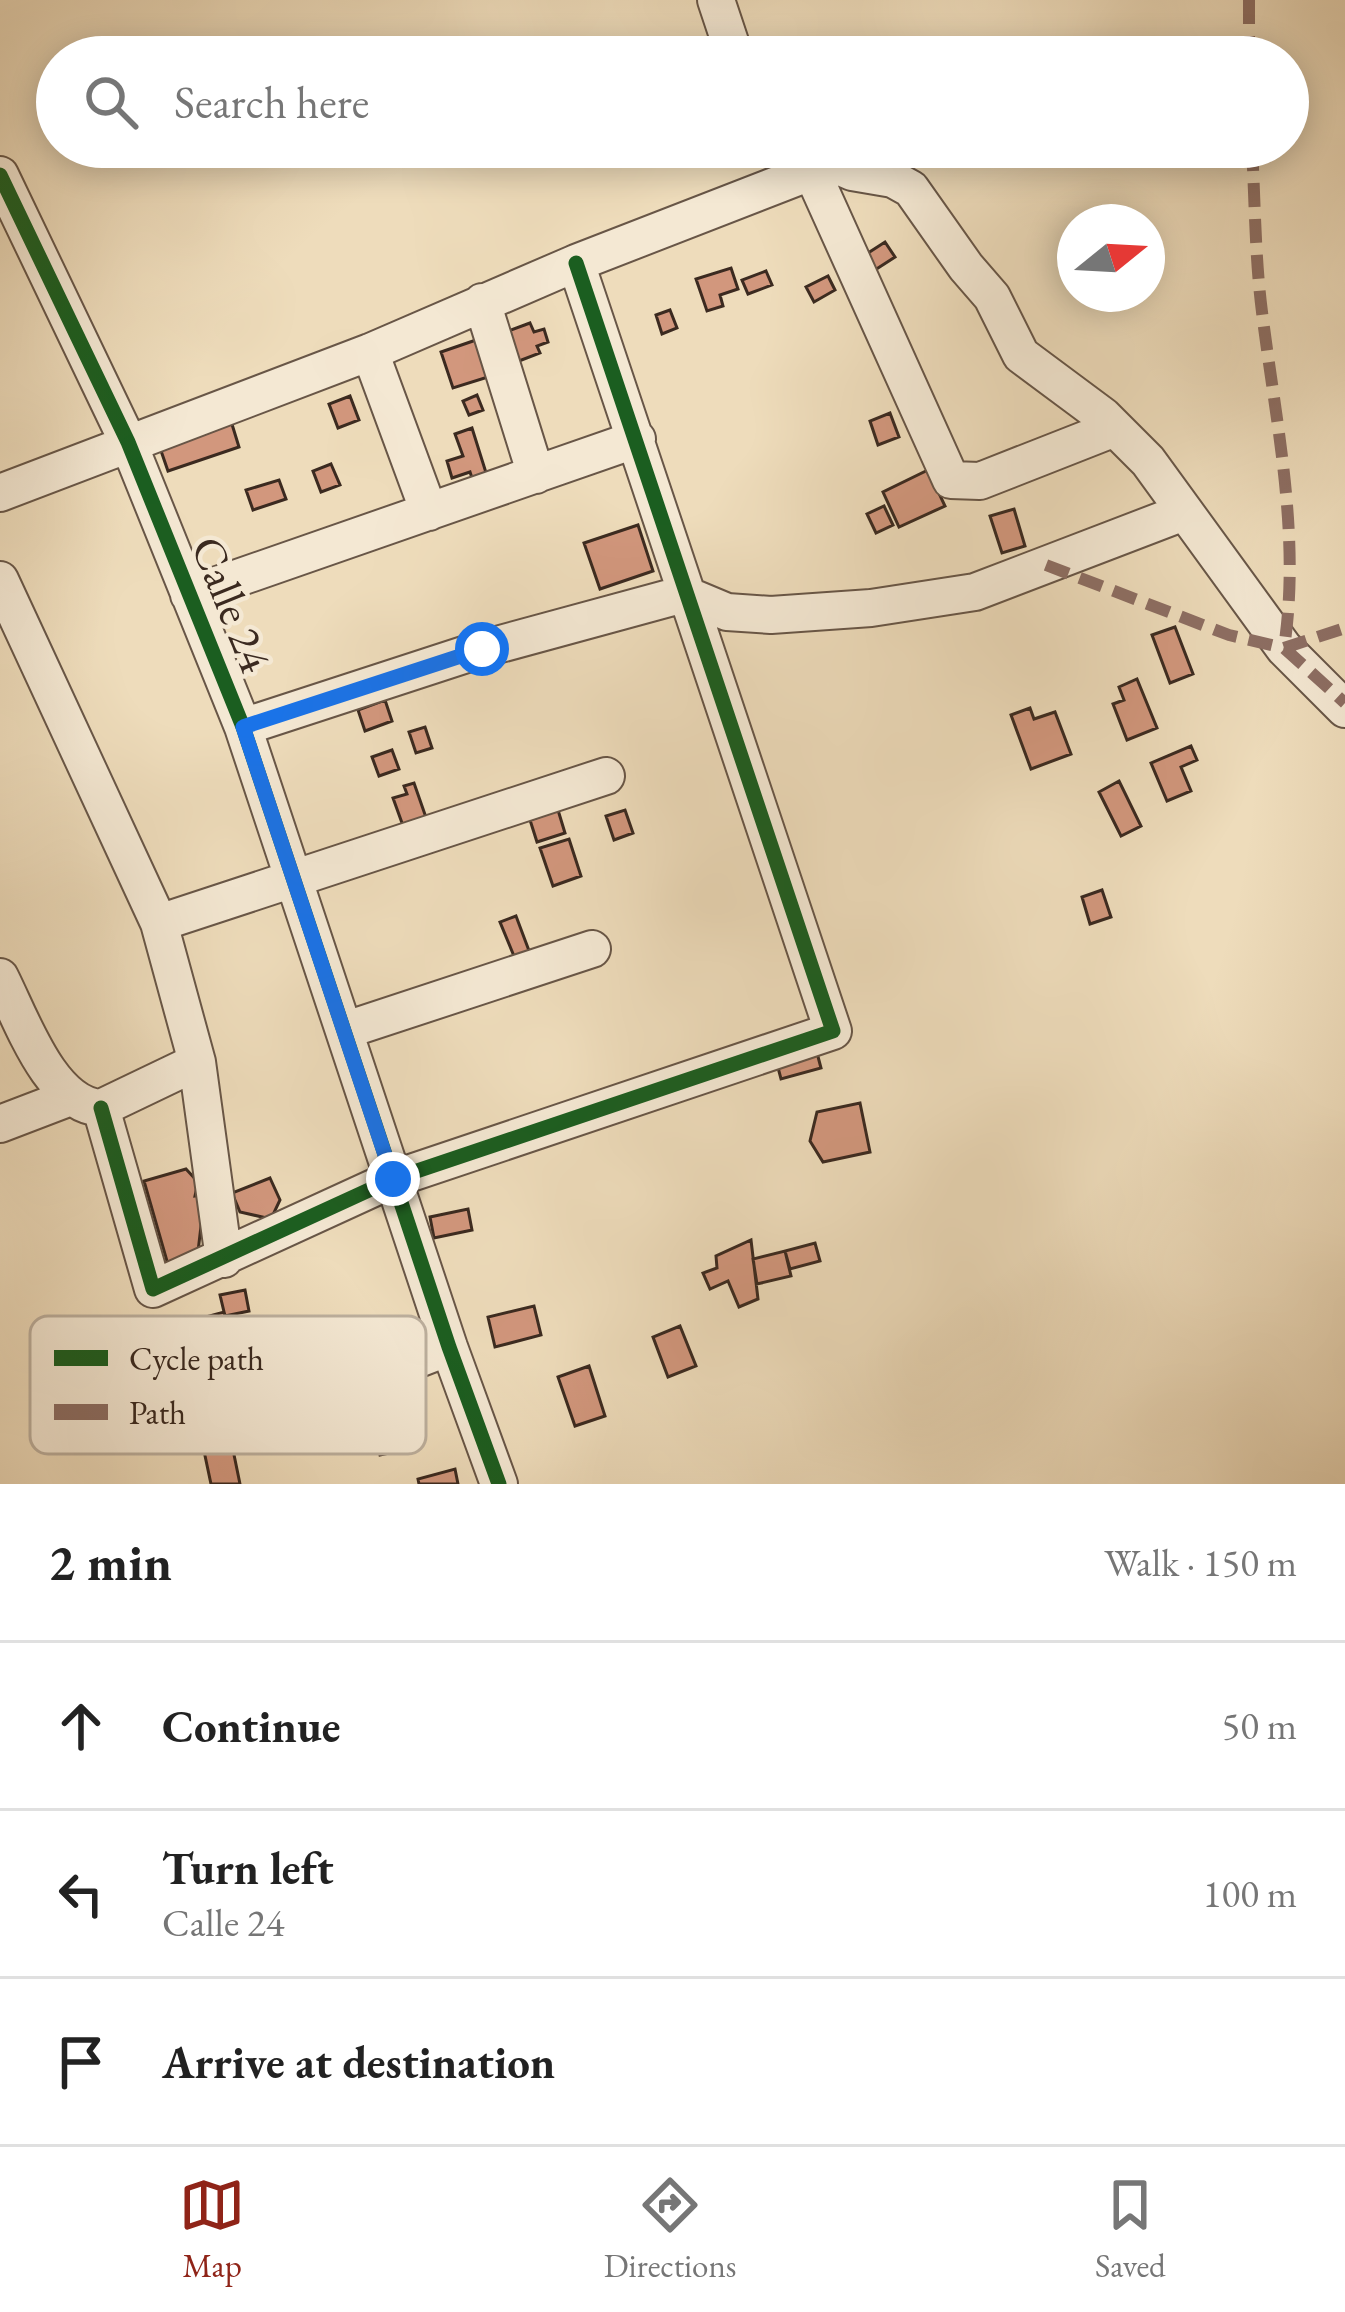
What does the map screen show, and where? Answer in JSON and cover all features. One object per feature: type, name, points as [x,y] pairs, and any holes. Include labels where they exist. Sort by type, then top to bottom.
[{"type":"street","points":[[716,0],[728,36]]},
{"type":"street","points":[[0,493],[370,352],[796,168]]},
{"type":"street","points":[[817,168],[951,480],[980,482],[1115,428]]},
{"type":"street","points":[[839,168],[893,178],[910,189],[997,304],[1021,356],[1115,428],[1171,488],[1284,648],[1345,709]]},
{"type":"street","name":"Calle 24","points":[[0,176],[128,442],[243,727],[499,1484]]},
{"type":"street","points":[[0,976],[45,1064],[85,1103],[153,1289],[393,1179],[833,1031],[576,263]]},
{"type":"street","points":[[482,302],[536,475]]},
{"type":"street","points":[[370,352],[429,512]]},
{"type":"street","points":[[189,595],[638,440]]},
{"type":"street","points":[[243,727],[482,649],[684,594],[727,612],[770,615],[975,592],[1184,512]]},
{"type":"street","points":[[0,580],[159,923],[197,1062],[224,1259]]},
{"type":"street","points":[[159,923],[605,776]]},
{"type":"street","points":[[346,1030],[592,949]]},
{"type":"street","points":[[0,1124],[85,1103],[197,1062]]},
{"type":"street","points":[[426,1355],[449,1346]]},
{"type":"building","points":[[885,242],[895,257],[875,270],[865,255]]},
{"type":"building","points":[[731,268],[738,289],[720,295],[723,306],[707,311],[696,279]]},
{"type":"building","points":[[766,271],[772,285],[748,294],[742,280]]},
{"type":"building","points":[[828,276],[835,290],[814,302],[806,287]]},
{"type":"building","points":[[670,310],[677,328],[662,334],[656,315]]},
{"type":"building","points":[[530,323],[534,332],[544,329],[548,342],[537,346],[540,353],[519,361],[508,331]]},
{"type":"building","points":[[476,340],[488,377],[453,388],[441,352]]},
{"type":"building","points":[[477,395],[483,410],[469,415],[463,401]]},
{"type":"building","points":[[350,396],[359,420],[338,428],[329,404]]},
{"type":"building","points":[[890,413],[899,437],[878,445],[870,421]]},
{"type":"building","points":[[231,421],[239,447],[168,471],[159,445]]},
{"type":"building","points":[[472,428],[488,479],[474,484],[470,472],[452,478],[447,461],[463,456],[455,434]]},
{"type":"building","points":[[331,464],[340,485],[321,492],[313,471]]},
{"type":"building","points":[[928,470],[945,506],[899,527],[883,492]]},
{"type":"building","points":[[279,480],[286,499],[253,510],[246,490]]},
{"type":"building","points":[[884,506],[893,525],[876,533],[867,514]]},
{"type":"building","points":[[1014,509],[1025,546],[1002,553],[990,516]]},
{"type":"building","points":[[638,525],[653,571],[600,589],[584,543]]},
{"type":"building","points":[[1175,627],[1193,674],[1170,683],[1152,635]]},
{"type":"building","points":[[1137,679],[1157,728],[1127,740],[1113,704],[1124,700],[1119,687]]},
{"type":"building","points":[[385,700],[392,721],[365,731],[358,710]]},
{"type":"building","points":[[1030,708],[1034,719],[1055,712],[1071,754],[1031,769],[1011,715]]},
{"type":"building","points":[[425,727],[432,748],[416,753],[409,732]]},
{"type":"building","points":[[1191,746],[1197,760],[1181,767],[1191,791],[1167,801],[1151,763]]},
{"type":"building","points":[[392,750],[399,769],[379,776],[372,757]]},
{"type":"building","points":[[1119,781],[1141,826],[1121,836],[1099,792]]},
{"type":"building","points":[[414,783],[429,826],[406,834],[393,798],[407,794],[404,786]]},
{"type":"building","points":[[558,810],[565,833],[537,842],[530,820]]},
{"type":"building","points":[[625,810],[633,833],[614,840],[606,816]]},
{"type":"building","points":[[569,839],[581,876],[553,886],[540,848]]},
{"type":"building","points":[[1102,890],[1111,917],[1090,924],[1082,897]]},
{"type":"building","points":[[516,916],[531,956],[516,961],[500,922]]},
{"type":"building","points":[[816,1049],[821,1068],[781,1079],[776,1060]]},
{"type":"building","points":[[860,1103],[870,1152],[823,1162],[810,1141],[817,1112]]},
{"type":"building","points":[[186,1169],[198,1182],[195,1196],[211,1194],[210,1241],[201,1226],[197,1260],[171,1275],[144,1181]]},
{"type":"building","points":[[270,1178],[280,1200],[271,1219],[240,1212],[232,1193]]},
{"type":"building","points":[[468,1209],[472,1230],[434,1238],[430,1217]]},
{"type":"building","points":[[751,1240],[758,1299],[739,1307],[728,1281],[710,1289],[703,1273],[717,1268],[716,1256]]},
{"type":"building","points":[[815,1243],[820,1261],[790,1269],[785,1251]]},
{"type":"building","points":[[785,1251],[791,1276],[757,1284],[753,1259]]},
{"type":"building","points":[[245,1290],[249,1311],[225,1316],[220,1295]]},
{"type":"building","points":[[534,1306],[541,1335],[495,1347],[488,1317]]},
{"type":"building","points":[[680,1326],[696,1366],[668,1377],[653,1337]]},
{"type":"building","points":[[589,1366],[605,1416],[575,1426],[558,1377]]},
{"type":"building","points":[[205,1454],[234,1454],[240,1484],[211,1484]]},
{"type":"building","points":[[455,1469],[458,1484],[419,1484],[418,1479]]},
{"type":"marked path","points":[[1249,0],[1249,36]]},
{"type":"marked path","points":[[1253,168],[1260,291],[1288,522],[1289,606],[1284,648],[1345,703]]},
{"type":"marked path","points":[[1046,565],[1229,635],[1284,648],[1345,628]]},
{"type":"cycle path","points":[[0,175],[128,442],[243,727],[499,1484]]},
{"type":"cycle path","points":[[101,1108],[153,1289],[393,1179],[833,1031],[576,263]]},
{"type":"route","points":[[393,1179],[243,727],[482,649]]}]
